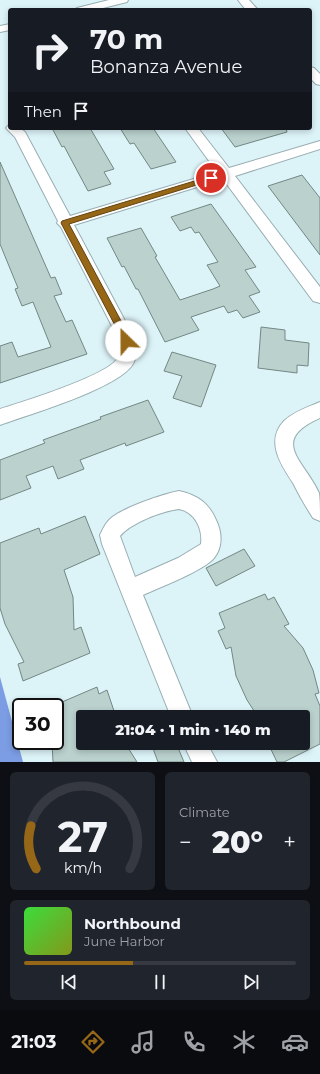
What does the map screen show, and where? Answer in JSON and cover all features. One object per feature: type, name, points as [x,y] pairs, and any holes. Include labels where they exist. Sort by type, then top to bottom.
[{"type":"street","points":[[100,8],[123,0]]},
{"type":"street","points":[[243,0],[250,8]]},
{"type":"street","points":[[312,73],[320,81]]},
{"type":"street","points":[[0,417],[101,380],[118,371],[126,363],[128,349],[123,332],[64,223],[20,134],[14,130]]},
{"type":"street","points":[[193,130],[319,297]]},
{"type":"street","points":[[64,223],[320,145]]},
{"type":"street","points":[[320,410],[299,419],[290,427],[283,437],[284,450],[288,459],[320,512]]},
{"type":"street","points":[[132,589],[196,559],[208,551],[211,541],[210,529],[204,514],[194,506],[180,500],[168,502],[123,522],[114,528],[110,535],[112,544],[132,589],[179,710]]},
{"type":"street","points":[[198,750],[205,762]]},
{"type":"water","points":[[0,677],[12,721],[12,750],[20,750],[23,762],[0,762]]},
{"type":"building","points":[[53,130],[91,130],[114,169],[104,172],[111,184],[88,191],[64,146],[62,147]]},
{"type":"building","points":[[121,130],[154,130],[176,162],[151,169],[134,143],[130,144]]},
{"type":"building","points":[[222,130],[286,130],[287,132],[235,147]]},
{"type":"building","points":[[0,162],[51,278],[55,277],[62,294],[54,296],[66,322],[72,320],[87,354],[0,383],[0,346],[12,342],[18,357],[51,347],[33,302],[22,306],[15,289],[18,288],[0,244]]},
{"type":"building","points":[[302,175],[320,198],[320,255],[268,186]]},
{"type":"building","points":[[211,204],[256,267],[245,270],[260,292],[249,296],[260,312],[243,318],[237,310],[228,313],[224,306],[191,317],[199,330],[165,342],[138,289],[136,289],[124,266],[122,267],[107,238],[141,228],[157,256],[155,257],[180,300],[220,286],[207,265],[218,262],[199,232],[195,233],[191,227],[180,231],[171,217]]},
{"type":"building","points":[[261,327],[285,330],[285,340],[309,343],[308,366],[297,365],[297,373],[258,368]]},
{"type":"building","points":[[172,352],[216,365],[201,407],[173,398],[182,376],[164,371]]},
{"type":"building","points":[[148,400],[164,432],[126,446],[125,443],[80,460],[84,469],[58,479],[53,466],[26,476],[31,488],[0,500],[0,460],[45,443],[43,440],[101,419],[100,417]]},
{"type":"building","points":[[85,516],[100,554],[64,570],[73,597],[74,630],[81,627],[90,653],[23,681],[18,664],[24,662],[5,624],[0,608],[0,543],[39,528],[41,534]]},
{"type":"building","points":[[244,549],[255,566],[216,586],[206,568]]},
{"type":"building","points":[[265,594],[268,600],[274,597],[289,624],[284,626],[303,648],[313,670],[319,693],[315,694],[320,706],[320,744],[310,749],[310,710],[253,710],[236,676],[231,647],[226,649],[218,631],[225,628],[219,613]]},
{"type":"building","points":[[97,687],[99,694],[107,690],[114,710],[76,710],[76,750],[129,750],[137,762],[53,762],[52,750],[64,750],[64,701]]},
{"type":"building","points":[[154,750],[179,750],[184,762],[158,762]]},
{"type":"building","points":[[271,750],[308,750],[284,762],[277,762]]},
{"type":"route","points":[[126,341],[123,332],[64,223],[211,178]]}]
